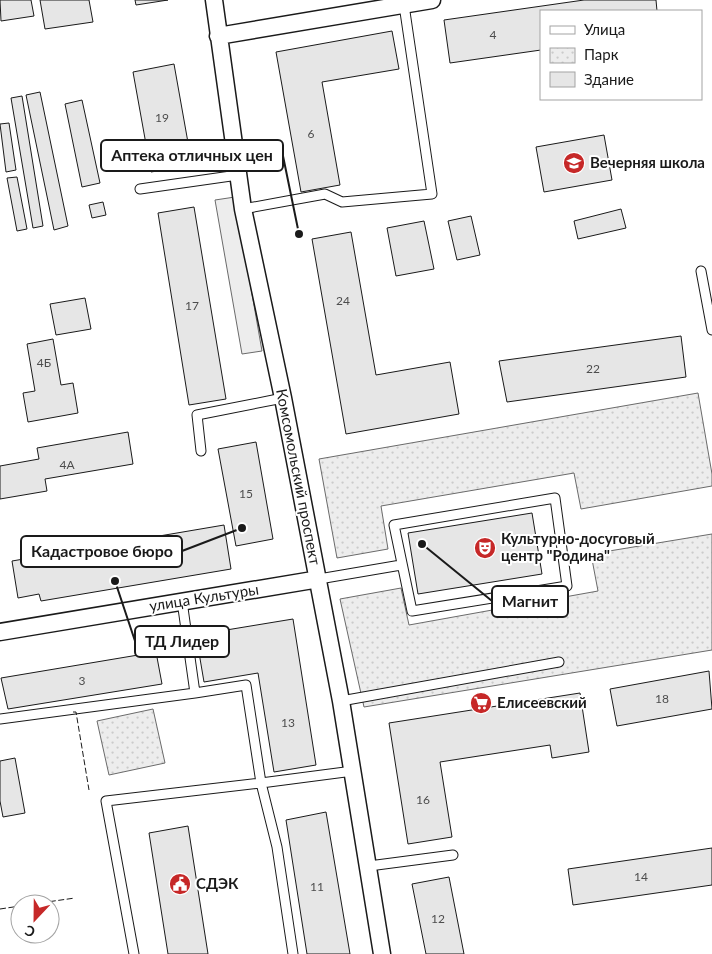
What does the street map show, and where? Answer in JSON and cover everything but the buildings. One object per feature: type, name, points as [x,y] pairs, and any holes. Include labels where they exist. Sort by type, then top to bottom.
[{"type":"street","name":"Комсомольский проспект","points":[[214,0],[243,208],[283,398],[341,701],[382,954]]},
{"type":"street","points":[[218,36],[432,0]]},
{"type":"street","name":"улица Культуры","points":[[0,632],[318,579]]},
{"type":"lane","points":[[243,208],[325,194],[342,202],[432,194],[404,5]]},
{"type":"lane","points":[[140,189],[238,175]]},
{"type":"lane","points":[[701,271],[712,330]]},
{"type":"lane","points":[[201,451],[197,415],[283,398]]},
{"type":"lane","points":[[555,498],[567,586],[412,611],[401,565],[394,525],[555,498]]},
{"type":"lane","points":[[318,579],[401,565]]},
{"type":"lane","points":[[182,601],[195,693]]},
{"type":"lane","points":[[341,701],[560,662]]},
{"type":"lane","points":[[0,719],[246,685],[261,783],[277,847],[293,954]]},
{"type":"lane","points":[[134,954],[106,801],[353,771]]},
{"type":"lane","points":[[369,866],[453,855]]},
{"type":"shaded area","points":[[235,197],[262,351],[242,354],[215,200]]},
{"type":"green space","points":[[698,393],[712,474],[712,486],[581,509],[574,473],[381,506],[388,549],[337,558],[319,459]]},
{"type":"green space","points":[[712,534],[712,650],[364,707],[340,599],[401,588],[409,625],[598,591],[591,554]]},
{"type":"green space","points":[[153,709],[165,763],[109,775],[97,721]]},
{"type":"fence","points":[[73,712],[76,712],[89,790]]},
{"type":"fence","points":[[60,900],[75,898]]},
{"type":"fence","points":[[0,909],[10,908]]},
{"type":"place","name":"Вечерняя школа","points":[[574,163]]},
{"type":"place","name":"Аптека отличных цен","points":[[299,234]]},
{"type":"place","name":"Кадастровое бюро","points":[[242,528]]},
{"type":"place","name":"Магнит","points":[[422,544]]},
{"type":"place","name":"Культурно-досуговый центр \"Родина\"","points":[[485,548]]},
{"type":"place","name":"ТД Лидер","points":[[115,581]]},
{"type":"place","name":"Елисеевский","points":[[481,703]]},
{"type":"place","name":"СДЭК","points":[[180,884]]}]
